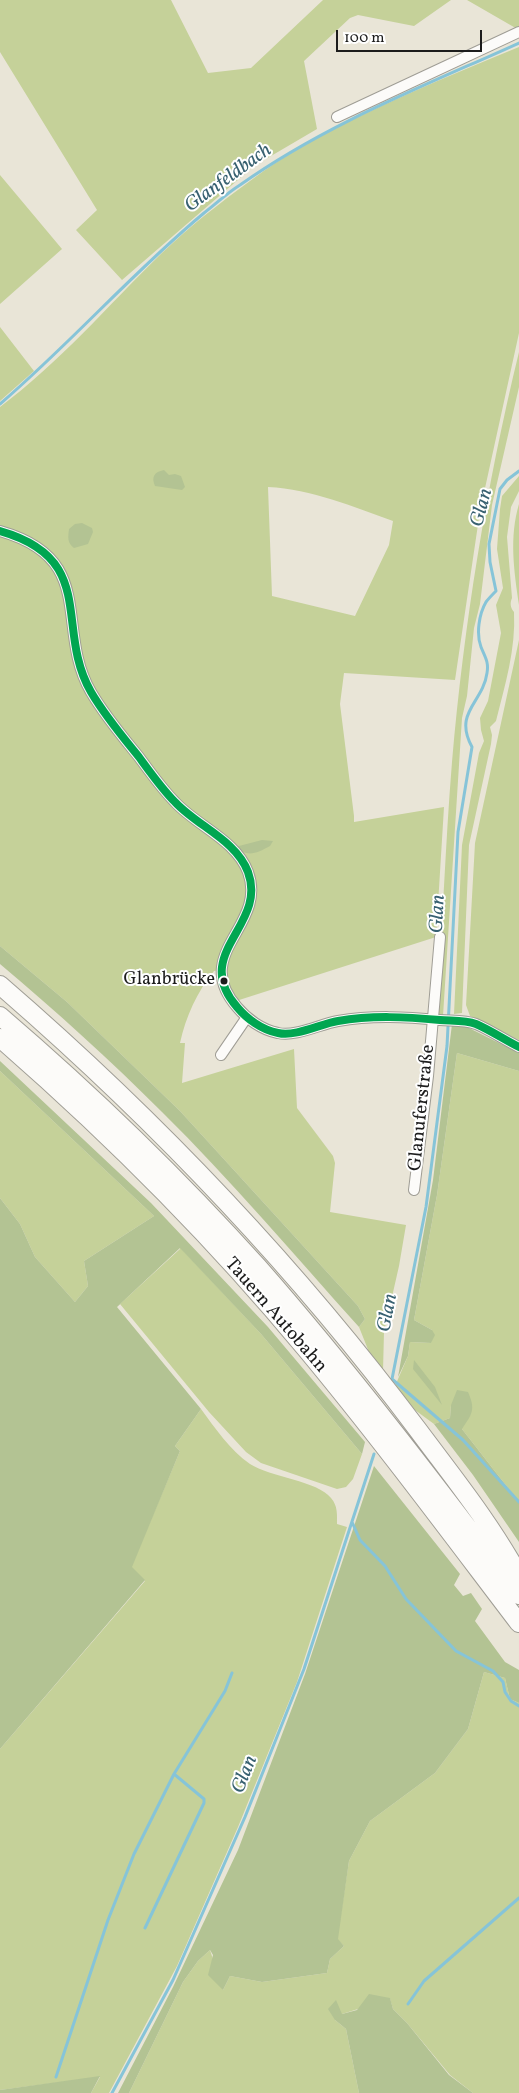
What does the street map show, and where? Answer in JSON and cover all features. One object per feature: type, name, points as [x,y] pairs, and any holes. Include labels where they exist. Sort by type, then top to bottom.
[{"type":"highway","points":[[0,985],[56,1033],[180,1154],[255,1233],[326,1315],[399,1405],[505,1550],[519,1576]]},
{"type":"highway","points":[[0,1016],[121,1125],[257,1267],[394,1429],[519,1595]]},
{"type":"highway","name":"Tauern Autobahn","points":[[0,1038],[93,1122],[167,1196],[261,1297],[306,1349],[388,1452],[519,1623]]},
{"type":"street","points":[[337,118],[519,32]]},
{"type":"street","points":[[0,531],[34,544],[53,562],[65,585],[70,601],[82,671],[99,705],[174,802],[233,849],[246,866],[252,883],[250,906],[227,949],[221,972],[225,989],[236,1006],[247,1017],[261,1026],[278,1033],[288,1033],[346,1019],[389,1017],[465,1022],[476,1024],[519,1047]]},
{"type":"street","name":"Glanuferstraße","points":[[414,1190],[435,1019],[440,936]]},
{"type":"street","points":[[221,1055],[247,1017]]},
{"type":"green space","points":[[0,0],[171,0],[208,73],[251,68],[323,0],[451,0],[414,26],[358,15],[350,18],[304,61],[317,129],[254,166],[122,280],[76,230],[97,210],[0,52]]},
{"type":"green space","points":[[467,0],[519,0],[519,30]]},
{"type":"green space","points":[[519,47],[519,333],[480,511],[455,680],[344,673],[340,704],[354,822],[444,807],[436,937],[236,1001],[229,990],[225,969],[214,971],[202,987],[193,1005],[185,1023],[180,1043],[185,1043],[182,1083],[294,1049],[297,1108],[333,1156],[335,1163],[330,1212],[406,1225],[384,1332],[383,1371],[369,1352],[359,1327],[365,1319],[358,1306],[180,1111],[67,1002],[0,946],[0,407],[62,354],[182,234],[265,170],[303,146],[356,118]],"holes":[[[268,487],[284,488],[316,495],[393,521],[389,545],[355,616],[272,596]]]},
{"type":"green space","points":[[0,175],[62,249],[0,304]]},
{"type":"green space","points":[[0,327],[34,371],[0,401]]},
{"type":"green space","points":[[519,352],[519,387],[492,505],[480,604],[474,628],[467,696],[462,718],[443,1016],[435,1015],[457,710],[470,607],[486,505]]},
{"type":"green space","points":[[164,470],[169,475],[181,476],[185,487],[182,490],[155,486],[154,475]]},
{"type":"green space","points":[[519,476],[519,491],[511,507],[507,537],[511,605],[514,612],[513,640],[509,667],[496,721],[490,727],[492,735],[491,744],[469,845],[462,1013],[454,1014],[462,845],[479,753],[484,741],[480,718],[488,701],[501,633],[496,605],[503,588],[497,549],[500,509],[502,496]]},
{"type":"green space","points":[[519,504],[519,605],[513,541]]},
{"type":"green space","points":[[82,523],[92,528],[93,532],[88,544],[74,548],[69,542],[69,529],[75,524]]},
{"type":"green space","points":[[519,640],[519,1040],[470,1016],[466,1005],[475,843]]},
{"type":"green space","points":[[262,840],[273,841],[270,846],[252,853],[244,852],[235,847]]},
{"type":"green space","points":[[0,946],[67,1002],[180,1111],[358,1306],[365,1319],[359,1327],[238,1191],[188,1138],[103,1055],[0,964]]},
{"type":"green space","points":[[452,1024],[461,1024],[519,1053],[519,1071],[457,1053],[437,1195],[414,1320],[432,1330],[435,1335],[431,1343],[410,1342],[408,1356],[398,1377],[433,1180]]},
{"type":"green space","points":[[457,1053],[519,1071],[519,1502],[462,1429],[451,1405],[450,1418],[434,1424],[415,1410],[395,1386],[408,1356],[410,1342],[431,1343],[432,1330],[414,1320],[437,1195]]},
{"type":"green space","points":[[0,1061],[151,1203],[268,1327],[365,1442],[362,1454],[261,1334],[180,1248],[117,1307],[201,1409],[175,1446],[180,1451],[132,1567],[145,1580],[0,1749],[0,1198],[20,1224],[35,1257],[75,1302],[88,1286],[84,1261],[154,1216],[0,1071]]},
{"type":"green space","points":[[0,1071],[154,1216],[84,1261],[88,1286],[75,1302],[35,1257],[20,1224],[0,1198]]},
{"type":"green space","points":[[179,1246],[261,1334],[362,1454],[353,1479],[346,1487],[337,1489],[261,1463],[246,1452],[209,1412],[120,1304],[180,1249]]},
{"type":"green space","points":[[414,1360],[435,1387],[442,1405],[413,1369]]},
{"type":"green space","points":[[457,1390],[468,1392],[472,1403],[472,1412],[462,1429],[519,1502],[519,1542],[473,1475],[434,1424],[450,1418],[451,1405]]},
{"type":"green space","points":[[201,1409],[229,1445],[250,1464],[316,1487],[325,1492],[335,1504],[337,1524],[347,1527],[297,1682],[238,1827],[177,1966],[109,2093],[91,2093],[100,2077],[0,2090],[0,1749],[145,1581],[131,1567],[180,1451],[175,1446]]},
{"type":"green space","points":[[374,1466],[460,1574],[454,1585],[463,1596],[471,1593],[482,1609],[475,1621],[505,1662],[519,1670],[519,1703],[510,1699],[505,1678],[484,1672],[468,1729],[435,1773],[370,1821],[349,1861],[338,1939],[344,1946],[330,1959],[327,1973],[262,1982],[230,1976],[223,1990],[208,1975],[213,1955],[210,1950],[198,1961],[183,1982],[129,2093],[118,2093],[173,1987],[238,1850],[305,1674]]},
{"type":"green space","points":[[484,1672],[505,1678],[510,1699],[519,1703],[519,2093],[473,2093],[450,2075],[393,2009],[390,1999],[342,2014],[335,2020],[346,2029],[359,2093],[129,2093],[183,1982],[198,1961],[210,1950],[223,1990],[230,1976],[262,1982],[327,1973],[330,1959],[344,1946],[337,1939],[349,1861],[370,1821],[435,1773],[468,1729]]},
{"type":"green space","points":[[369,1994],[390,1998],[393,2009],[407,2023],[449,2075],[473,2093],[359,2093],[346,2029],[335,2020],[328,2009],[336,2000],[342,2014],[357,2010]]},
{"type":"green space","points":[[100,2076],[91,2093],[0,2093],[0,2090]]},
{"type":"waterway","name":"Glanfeldbach","points":[[0,404],[52,357],[177,236],[235,188],[307,143],[376,107],[519,43]]},
{"type":"waterway","name":"Glan","points":[[519,471],[507,480],[500,489],[489,544],[490,562],[496,591],[486,602],[480,618],[479,642],[487,663],[487,673],[480,692],[467,716],[466,725],[467,735],[472,747],[458,832],[447,1046],[426,1207],[392,1379],[463,1440],[519,1502]]},
{"type":"waterway","name":"Glan","points":[[112,2093],[173,1980],[245,1817],[304,1669],[374,1454]]},
{"type":"waterway","points":[[352,1522],[360,1540],[385,1566],[406,1599],[456,1651],[493,1671],[503,1682],[505,1692],[511,1701],[519,1706]]},
{"type":"waterway","points":[[56,2077],[108,1920],[134,1854],[174,1774],[225,1691],[232,1673]]},
{"type":"waterway","points":[[145,1928],[204,1803],[204,1799],[174,1774]]},
{"type":"waterway","points":[[408,2004],[424,1981],[519,1898]]},
{"type":"transit line","points":[[0,531],[31,543],[51,559],[63,577],[69,598],[75,644],[81,668],[96,701],[170,797],[184,811],[235,851],[248,872],[251,891],[248,908],[225,955],[222,971],[225,988],[237,1007],[250,1020],[272,1032],[285,1034],[300,1032],[338,1021],[377,1017],[463,1021],[481,1026],[519,1047]]},
{"type":"place","name":"Glanbrücke","points":[[224,981]]}]
